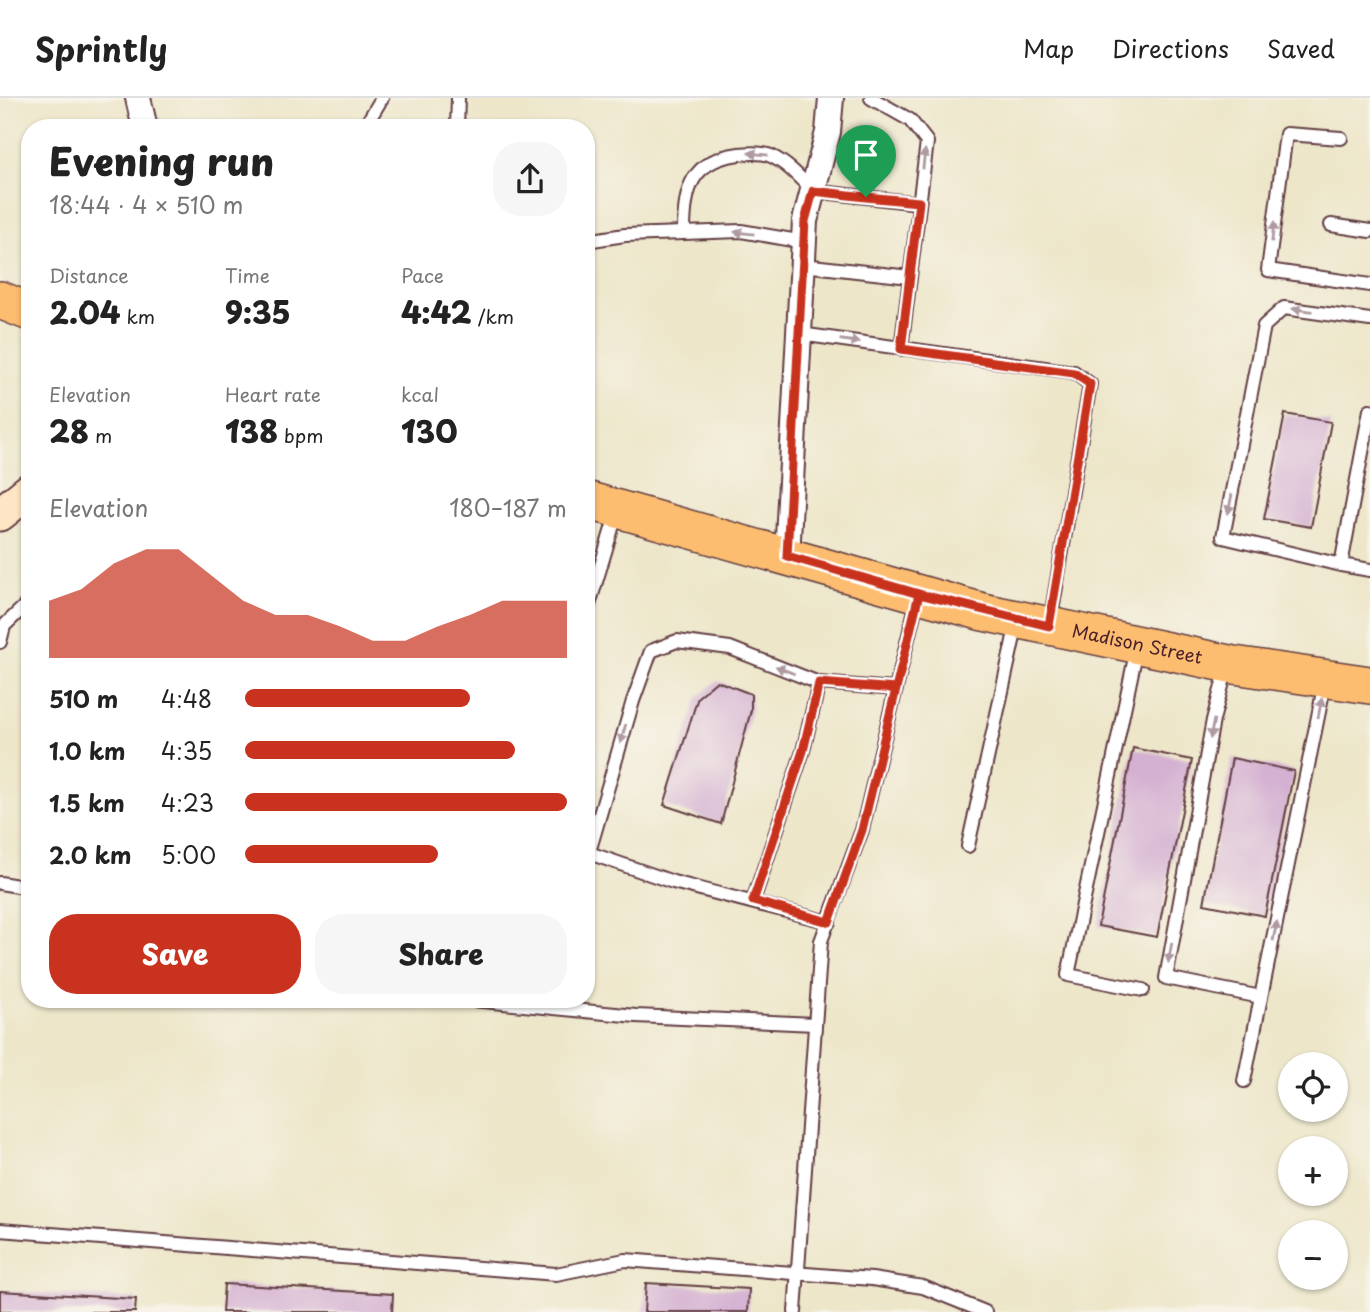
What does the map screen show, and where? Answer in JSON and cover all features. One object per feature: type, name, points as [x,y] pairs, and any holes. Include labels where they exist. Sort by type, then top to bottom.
[{"type":"main road","points":[[0,300],[21,308]]},
{"type":"main road","points":[[0,514],[21,497]]},
{"type":"main road","name":"Madison Street","points":[[602,505],[919,594],[1034,622],[1228,663],[1370,685]]},
{"type":"street","points":[[138,98],[143,119]]},
{"type":"street","points":[[787,556],[803,254],[813,191],[828,132],[831,98]]},
{"type":"lane","points":[[369,119],[382,98]]},
{"type":"lane","points":[[457,119],[458,98]]},
{"type":"lane","points":[[871,98],[910,120],[927,142],[901,349]]},
{"type":"lane","points":[[1341,138],[1286,134],[1268,270],[1370,285]]},
{"type":"lane","points":[[684,232],[684,205],[690,184],[703,166],[718,156],[748,153],[769,155],[791,168],[813,191],[919,202]]},
{"type":"lane","points":[[1331,225],[1370,231]]},
{"type":"lane","points":[[595,240],[684,232],[741,231],[803,254],[909,277]]},
{"type":"lane","points":[[1370,320],[1284,308],[1264,326],[1223,537],[1370,570]]},
{"type":"lane","points":[[800,334],[1074,373],[1090,384],[1034,622],[968,846]]},
{"type":"lane","points":[[1341,565],[1370,410]]},
{"type":"lane","points":[[595,553],[602,505]]},
{"type":"lane","points":[[795,1312],[821,941],[862,830],[919,594]]},
{"type":"lane","points":[[0,642],[4,626],[21,610]]},
{"type":"lane","points":[[595,829],[633,701],[651,651],[677,641],[730,648],[819,683],[896,689]]},
{"type":"lane","points":[[1138,644],[1068,975],[1143,990]]},
{"type":"lane","points":[[1228,663],[1213,720],[1166,978],[1261,998]]},
{"type":"lane","points":[[1244,1082],[1326,678]]},
{"type":"lane","points":[[753,901],[803,751],[819,683]]},
{"type":"lane","points":[[595,854],[673,882],[829,922]]},
{"type":"lane","points":[[0,883],[21,886]]},
{"type":"lane","points":[[552,1008],[635,1016],[815,1024]]},
{"type":"lane","points":[[0,1230],[555,1273],[625,1260],[798,1273],[923,1287],[985,1312]]},
{"type":"building","points":[[1285,414],[1331,422],[1311,527],[1264,519]]},
{"type":"building","points":[[717,681],[751,694],[751,710],[721,824],[664,805],[698,697]]},
{"type":"building","points":[[1133,748],[1192,760],[1157,937],[1098,926]]},
{"type":"building","points":[[1232,758],[1294,771],[1265,916],[1204,904]]},
{"type":"building","points":[[646,1283],[749,1289],[748,1312],[644,1312]]},
{"type":"building","points":[[224,1284],[393,1294],[392,1312],[222,1312]]},
{"type":"building","points":[[0,1291],[136,1299],[135,1312],[0,1312]]},
{"type":"route","points":[[866,197],[813,191],[805,221],[787,556],[919,594],[862,830],[829,922],[753,901],[803,751],[819,683],[896,689],[919,594],[1049,626],[1090,384],[1074,373],[901,349],[919,202],[866,197]]}]
